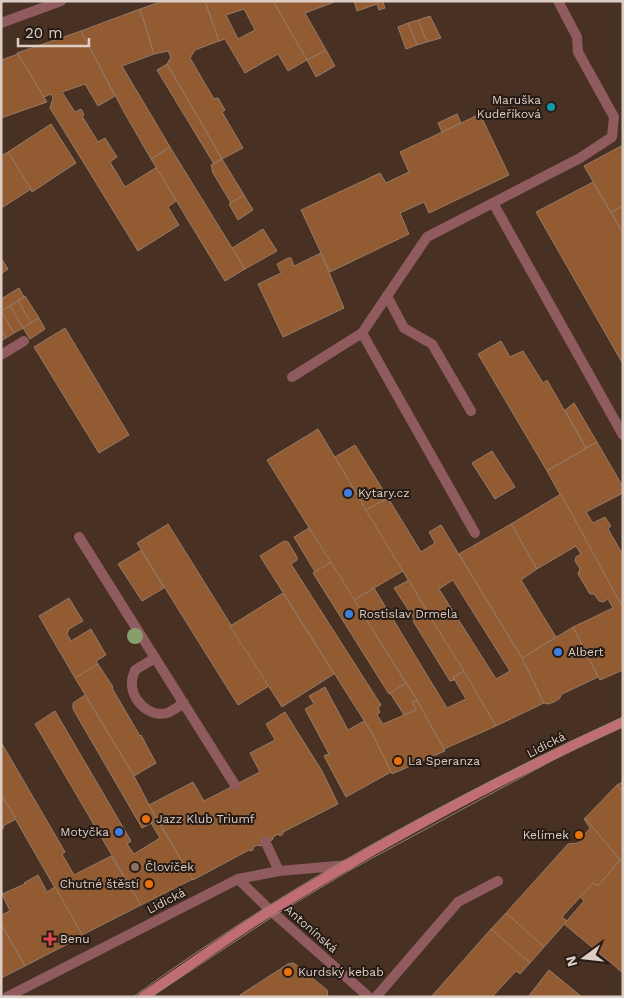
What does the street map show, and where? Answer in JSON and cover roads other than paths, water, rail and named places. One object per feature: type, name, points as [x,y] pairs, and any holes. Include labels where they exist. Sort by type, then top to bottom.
[{"type":"street","points":[[1,23],[61,1]]},
{"type":"street","points":[[292,377],[362,333],[427,236],[580,158],[612,137],[618,115],[578,52],[576,37],[558,1]]},
{"type":"street","points":[[492,203],[623,435]]},
{"type":"street","points":[[387,296],[404,328],[432,344],[471,410]]},
{"type":"street","points":[[362,333],[475,533]]},
{"type":"street","points":[[1,355],[24,341]]},
{"type":"street","points":[[79,537],[235,785]]},
{"type":"street","points":[[155,658],[135,670],[131,682],[135,695],[143,708],[156,714],[168,713],[184,703]]},
{"type":"street","name":"Lidická","points":[[143,997],[271,911],[349,865],[521,771],[623,722]]},
{"type":"street","points":[[265,841],[279,871]]},
{"type":"street","name":"Lidická","points":[[7,997],[238,879],[279,871],[349,865]]},
{"type":"street","name":"Antonínská","points":[[238,879],[271,911],[369,997]]},
{"type":"street","points":[[376,997],[458,902],[498,881]]},
{"type":"tram line","points":[[133,997],[191,956],[250,918],[310,880],[371,845],[496,778],[623,717]]},
{"type":"tram line","points":[[151,997],[275,915],[352,869],[568,752],[623,726]]},
{"type":"place","name":"Maruška Kudeříková","points":[[551,107]]},
{"type":"place","name":"Kytary.cz","points":[[348,493]]},
{"type":"place","name":"Rostislav Drmela","points":[[349,614]]},
{"type":"place","name":"Albert","points":[[558,652]]},
{"type":"place","name":"La Speranza","points":[[398,761]]},
{"type":"place","name":"Jazz Klub Triumf","points":[[146,819]]},
{"type":"place","name":"Motyčka","points":[[119,832]]},
{"type":"place","name":"Kelímek","points":[[579,835]]},
{"type":"place","name":"Človíček","points":[[135,867]]},
{"type":"place","name":"Chutné štěstí","points":[[149,884]]},
{"type":"place","name":"Benu","points":[[50,939]]},
{"type":"place","name":"Kurdský kebab","points":[[288,972]]}]
